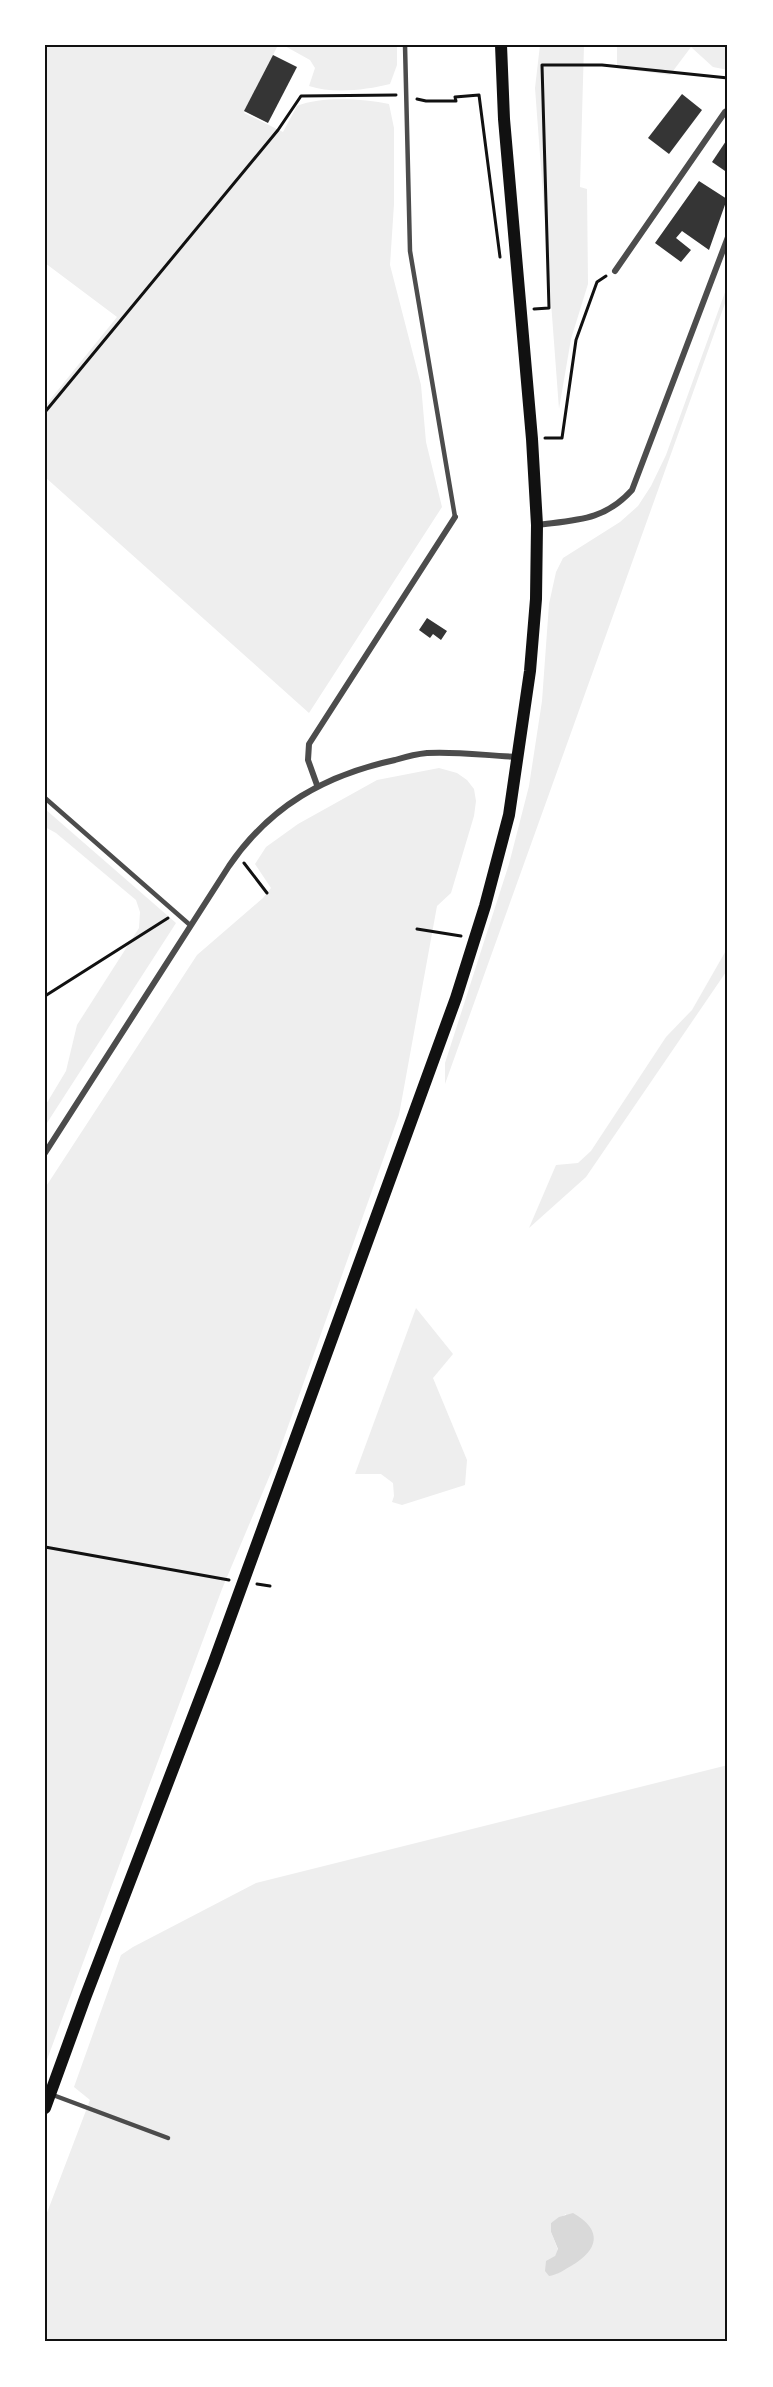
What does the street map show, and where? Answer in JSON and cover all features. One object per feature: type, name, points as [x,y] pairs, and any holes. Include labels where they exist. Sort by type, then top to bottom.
[{"type":"main road","points":[[45,2108],[244,1582],[456,998],[475,939],[509,815],[530,671],[535,609],[537,525],[522,310],[504,119],[501,45]]},
{"type":"street","points":[[615,271],[728,110]]},
{"type":"street","points":[[537,525],[588,519],[603,514],[622,501],[632,490],[728,237]]},
{"type":"street","points":[[317,786],[308,760],[309,744],[454,517]]},
{"type":"street","points":[[45,1153],[190,925],[237,855],[268,820],[317,786],[361,767],[426,753],[519,758]]},
{"type":"lane","points":[[405,45],[410,251],[454,517]]},
{"type":"lane","points":[[45,798],[174,914],[190,925]]},
{"type":"lane","points":[[50,2094],[168,2138]]},
{"type":"path","points":[[522,310],[549,308],[542,65],[602,65],[728,78]]},
{"type":"path","points":[[45,412],[278,130],[301,96],[372,94],[406,96]]},
{"type":"path","points":[[426,101],[456,101],[455,97],[479,95],[501,266]]},
{"type":"path","points":[[532,439],[561,438],[576,340],[597,282],[615,271]]},
{"type":"path","points":[[237,855],[267,893]]},
{"type":"path","points":[[45,996],[174,914]]},
{"type":"path","points":[[417,929],[475,939]]},
{"type":"path","points":[[45,1547],[244,1582]]},
{"type":"shaded area","points":[[45,45],[278,45],[244,113],[283,132],[297,106],[307,103],[343,99],[389,104],[394,128],[394,204],[390,265],[421,385],[426,442],[442,507],[309,713],[45,477],[45,406],[117,317],[45,263]]},
{"type":"shaded area","points":[[283,45],[397,45],[397,65],[390,84],[371,88],[328,90],[309,86],[315,68],[310,60]]},
{"type":"shaded area","points":[[540,45],[584,45],[580,187],[587,189],[588,284],[571,339],[559,409],[535,88]]},
{"type":"shaded area","points":[[617,45],[728,45],[728,70],[713,67],[691,47],[670,75],[617,68]]},
{"type":"shaded area","points":[[728,284],[728,295],[445,1084],[445,1063],[509,864],[529,786],[542,701],[549,604],[556,572],[563,558],[620,522],[638,506],[651,486],[666,455]]},
{"type":"shaded area","points":[[439,768],[457,773],[467,780],[474,789],[476,801],[474,816],[451,893],[437,906],[399,1115],[275,1463],[222,1589],[45,2065],[45,1188],[197,955],[263,898],[271,888],[255,864],[266,847],[298,824],[377,780]]},
{"type":"shaded area","points":[[45,809],[176,923],[45,1126],[45,1106],[66,1071],[77,1025],[139,928],[140,912],[136,900],[56,833],[45,827]]},
{"type":"shaded area","points":[[728,947],[728,969],[586,1177],[529,1228],[556,1165],[578,1163],[591,1151],[666,1037],[692,1010]]},
{"type":"shaded area","points":[[416,1308],[453,1354],[433,1378],[467,1460],[465,1485],[402,1505],[392,1502],[393,1483],[381,1474],[355,1474]]},
{"type":"shaded area","points":[[728,1765],[728,2342],[45,2342],[45,2218],[90,2100],[74,2087],[121,1955],[256,1883]],"holes":[[[566,2214],[556,2275],[555,2256],[558,2250],[551,2232],[551,2223]]]},
{"type":"shaded area","points":[[573,2213],[589,2226],[593,2233],[592,2247],[580,2260],[555,2275],[549,2276],[545,2271],[546,2261],[555,2256],[558,2249],[551,2232],[551,2223],[559,2217]]},
{"type":"building","points":[[273,55],[297,67],[268,123],[244,111]]},
{"type":"building","points":[[682,94],[702,110],[669,154],[648,138]]},
{"type":"building","points":[[728,138],[728,173],[712,162]]},
{"type":"building","points":[[699,181],[727,199],[709,250],[682,231],[676,238],[691,250],[681,262],[655,243]]},
{"type":"building","points":[[427,618],[447,631],[441,640],[433,634],[430,638],[419,630]]}]
